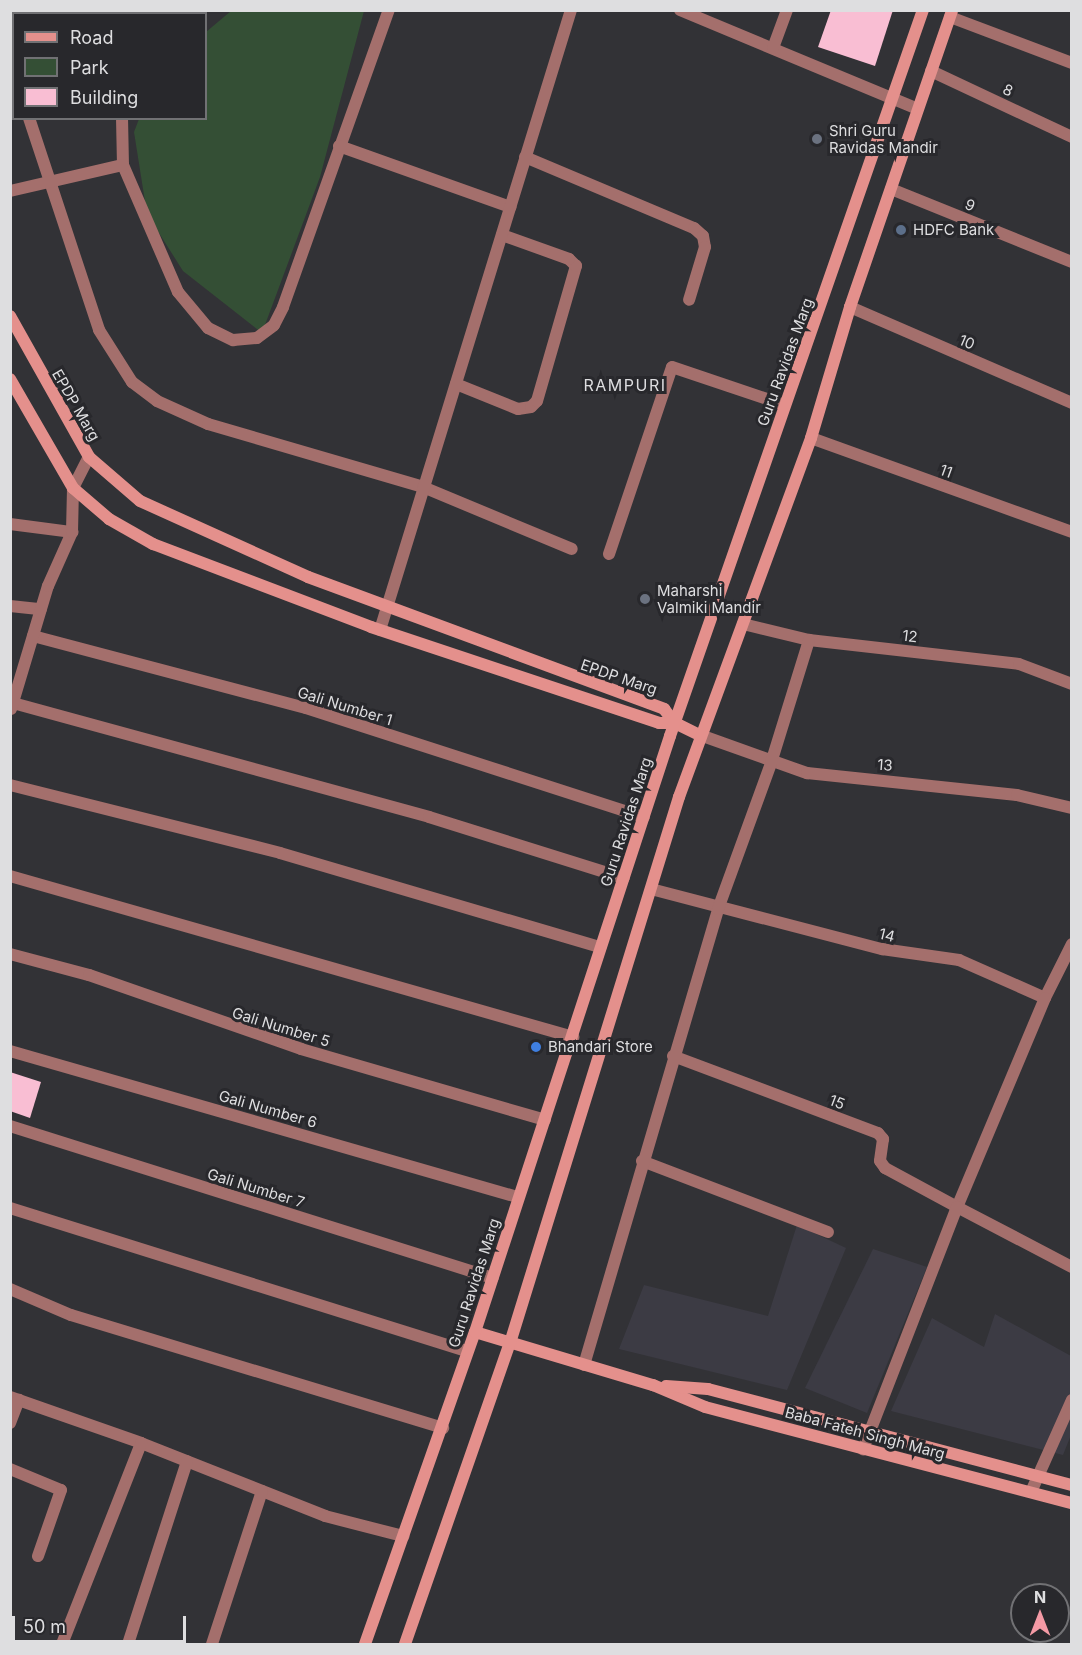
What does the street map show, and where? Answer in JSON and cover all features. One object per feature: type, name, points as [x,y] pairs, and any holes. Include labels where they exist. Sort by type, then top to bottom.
[{"type":"main road","name":"Guru Ravidas Marg","points":[[365,1644],[443,1428],[493,1278],[517,1197],[573,1037],[600,947],[675,723],[732,567],[785,405],[923,10]]},
{"type":"main road","points":[[405,1644],[510,1343],[700,735],[811,438],[850,308],[916,108],[951,14]]},
{"type":"main road","name":"EPDP Marg","points":[[10,316],[89,457],[140,501],[308,577],[388,609],[664,710],[675,723]]},
{"type":"main road","name":"EPDP Marg","points":[[10,380],[73,488],[109,519],[153,544],[380,630],[659,723],[675,723]]},
{"type":"main road","points":[[675,723],[700,735]]},
{"type":"main road","name":"Baba Fateh Singh Marg","points":[[475,1332],[653,1385],[705,1407],[1071,1503]]},
{"type":"main road","name":"Baba Fateh Singh Marg","points":[[653,1385],[708,1389],[1071,1485]]},
{"type":"street","points":[[122,120],[123,165],[178,292],[193,315],[208,328],[233,340],[257,339],[274,325],[283,307],[388,10]]},
{"type":"street","points":[[380,630],[571,10]]},
{"type":"street","points":[[680,10],[916,108]]},
{"type":"street","points":[[773,48],[787,10]]},
{"type":"street","points":[[951,14],[1071,63]]},
{"type":"street","name":"8","points":[[931,71],[1071,137]]},
{"type":"street","points":[[30,120],[99,330],[132,382],[157,401],[208,424],[423,487],[572,549]]},
{"type":"street","points":[[339,146],[510,207]]},
{"type":"street","points":[[525,157],[694,228],[702,236],[705,247],[689,300]]},
{"type":"street","points":[[10,191],[50,184],[123,165]]},
{"type":"street","name":"9","points":[[891,189],[1071,262]]},
{"type":"street","points":[[456,384],[518,409],[531,407],[541,390],[576,266],[570,259],[502,235]]},
{"type":"street","name":"10","points":[[850,308],[1071,403]]},
{"type":"street","points":[[609,554],[672,367],[785,405]]},
{"type":"street","name":"11","points":[[811,438],[1071,532]]},
{"type":"street","points":[[89,457],[73,488],[72,532],[15,680],[12,707],[418,813],[624,878]]},
{"type":"street","points":[[10,524],[72,532]]},
{"type":"street","points":[[10,606],[41,609]]},
{"type":"street","name":"12","points":[[743,624],[808,640],[1019,664],[1071,684]]},
{"type":"street","name":"Gali Number 1","points":[[33,636],[306,708],[644,817]]},
{"type":"street","points":[[584,1365],[642,1161],[718,909],[771,763],[808,640]]},
{"type":"street","name":"13","points":[[700,735],[771,763],[807,773],[1017,795],[1071,808]]},
{"type":"street","points":[[10,785],[280,853],[600,947]]},
{"type":"street","points":[[10,876],[573,1037]]},
{"type":"street","name":"14","points":[[651,889],[718,909],[910,955],[959,960],[1044,998]]},
{"type":"street","points":[[863,1449],[957,1208],[1044,998],[1071,944]]},
{"type":"street","name":"Gali Number 5","points":[[10,954],[89,975],[301,1050],[545,1120]]},
{"type":"street","name":"Gali Number 6","points":[[10,1051],[517,1197]]},
{"type":"street","name":"15","points":[[673,1056],[878,1133],[883,1139],[880,1161],[885,1168],[957,1208]]},
{"type":"street","name":"Gali Number 7","points":[[10,1126],[493,1278]]},
{"type":"street","points":[[642,1161],[828,1232]]},
{"type":"street","points":[[10,1208],[467,1351]]},
{"type":"street","points":[[957,1208],[1071,1268]]},
{"type":"street","points":[[10,1289],[71,1315],[443,1428]]},
{"type":"street","points":[[10,1423],[15,1398],[141,1443],[325,1516],[403,1536]]},
{"type":"street","points":[[1031,1492],[1071,1400]]},
{"type":"street","points":[[62,1644],[141,1443]]},
{"type":"street","points":[[128,1644],[187,1461]]},
{"type":"street","points":[[10,1468],[61,1490],[38,1556]]},
{"type":"street","points":[[212,1644],[262,1491]]},
{"type":"shaded area","points":[[797,1225],[846,1248],[787,1390],[619,1349],[644,1285],[768,1316]]},
{"type":"shaded area","points":[[873,1249],[927,1267],[867,1413],[805,1388]]},
{"type":"shaded area","points":[[995,1314],[1071,1356],[1071,1435],[1063,1455],[891,1411],[932,1318],[984,1347]]},
{"type":"green space","points":[[231,11],[364,11],[320,177],[262,333],[183,271],[147,214],[134,132],[139,120],[207,120],[207,31]]},
{"type":"building","points":[[831,10],[893,10],[875,66],[818,47]]},
{"type":"building","points":[[10,1072],[41,1082],[30,1118],[10,1111]]},
{"type":"place","name":"Shri Guru Ravidas Mandir","points":[[817,139]]},
{"type":"place","name":"HDFC Bank","points":[[901,230]]},
{"type":"place","name":"Maharshi Valmiki Mandir","points":[[645,599]]},
{"type":"place","name":"Bhandari Store","points":[[536,1047]]},
{"type":"district","name":"RAMPURI","points":[[625,385]]}]
